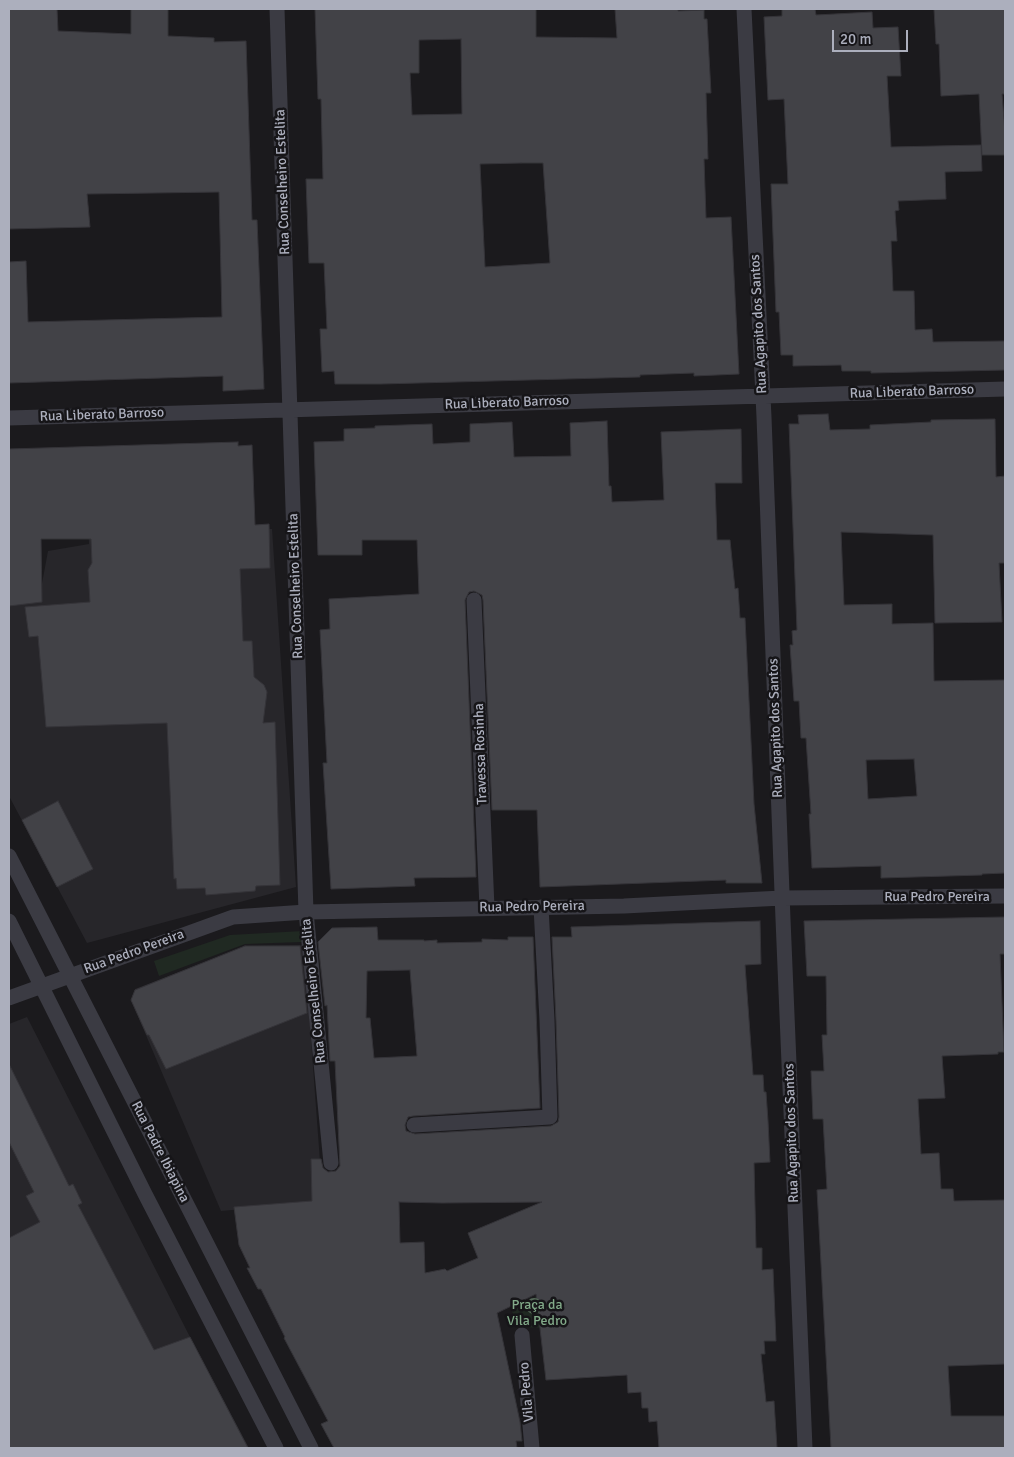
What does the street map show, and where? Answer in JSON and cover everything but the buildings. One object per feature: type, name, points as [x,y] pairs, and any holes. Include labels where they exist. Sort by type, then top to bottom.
[{"type":"street","name":"Rua Conselheiro Estelita","points":[[277,9],[306,912],[331,1163]]},
{"type":"street","name":"Rua Agapito dos Santos","points":[[744,9],[763,396],[805,1448]]},
{"type":"street","name":"Rua Liberato Barroso","points":[[9,418],[1005,389]]},
{"type":"street","name":"Travessa Rosinha","points":[[474,600],[487,908]]},
{"type":"street","name":"Rua Padre Ibiapina","points":[[9,856],[312,1448]]},
{"type":"street","name":"Rua Pedro Pereira","points":[[9,998],[233,917],[306,912],[624,906],[782,898],[1005,896]]},
{"type":"street","points":[[414,1125],[550,1117],[547,1020],[540,907]]},
{"type":"street","points":[[9,921],[276,1448]]},
{"type":"street","name":"Vila Pedro","points":[[522,1335],[532,1448]]},
{"type":"shaded area","points":[[88,523],[272,529],[296,887],[87,943],[9,796],[9,593],[41,589],[48,551],[89,544]]},
{"type":"shaded area","points":[[304,945],[323,1202],[221,1211],[131,1000],[135,989],[246,946]]},
{"type":"shaded area","points":[[27,1017],[190,1337],[249,1448],[9,1448],[9,1024]]},
{"type":"green space","points":[[303,931],[302,942],[245,944],[159,976],[154,961],[230,935]]},
{"type":"green space","name":"Praça da Vila Pedro","points":[[541,1294],[553,1328],[517,1327],[512,1311]]}]
